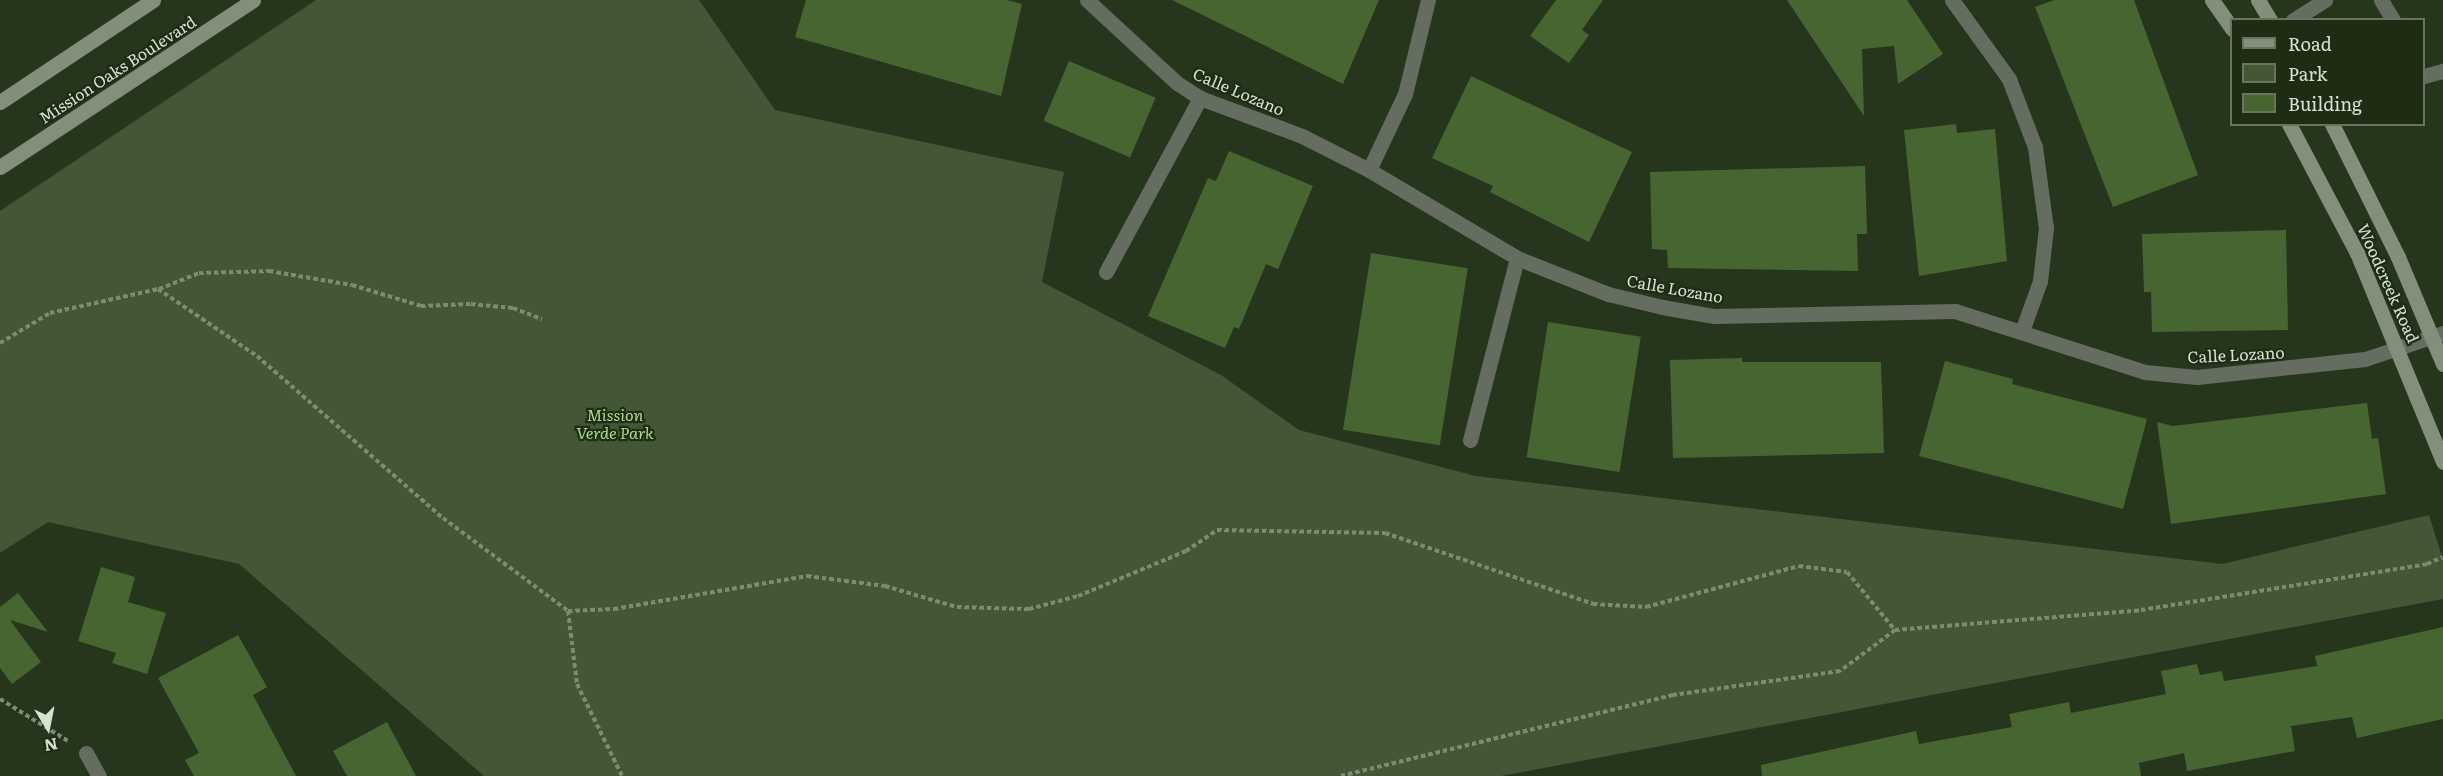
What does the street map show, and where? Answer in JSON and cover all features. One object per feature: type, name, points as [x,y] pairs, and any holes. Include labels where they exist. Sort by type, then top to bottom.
[{"type":"main road","points":[[0,102],[153,0]]},
{"type":"main road","name":"Mission Oaks Boulevard","points":[[0,167],[253,0]]},
{"type":"main road","points":[[2212,0],[2230,26]]},
{"type":"main road","points":[[2258,0],[2269,18]]},
{"type":"main road","name":"Woodcreek Road","points":[[2290,126],[2357,253],[2400,350],[2443,462]]},
{"type":"main road","name":"Woodcreek Road","points":[[2333,126],[2438,336],[2443,364]]},
{"type":"street","name":"Calle Lozano","points":[[1087,0],[1177,83],[1200,98],[1302,136],[1369,170],[1517,258],[1608,294],[1714,316],[1955,311],[2145,372],[2197,377],[2355,361],[2400,350],[2438,336]]},
{"type":"street","points":[[1369,170],[1405,94],[1428,0]]},
{"type":"street","points":[[1952,0],[2009,79],[2035,147],[2046,228],[2040,281],[2022,331]]},
{"type":"street","points":[[2296,18],[2325,0]]},
{"type":"street","points":[[2381,0],[2392,18]]},
{"type":"street","points":[[2425,76],[2443,71]]},
{"type":"street","points":[[1106,272],[1200,98]]},
{"type":"street","points":[[1470,440],[1517,258]]},
{"type":"street","points":[[86,753],[99,776]]},
{"type":"path","points":[[0,343],[51,313],[158,289],[199,273],[269,271],[352,285],[421,306],[471,304],[513,308],[542,319]]},
{"type":"path","points":[[158,289],[257,356],[443,518],[568,611],[614,609],[807,576],[885,586],[957,607],[1029,609],[1078,596],[1186,551],[1217,530],[1385,533],[1593,604],[1646,607],[1799,566],[1847,572],[1895,630]]},
{"type":"path","points":[[1341,776],[1673,695],[1840,671],[1895,630],[2141,610],[2427,564],[2443,557]]},
{"type":"path","points":[[568,611],[577,684],[622,776]]},
{"type":"path","points":[[0,699],[86,753]]},
{"type":"green space","name":"Mission Verde Park","points":[[316,0],[699,0],[775,110],[1064,172],[1042,282],[1221,375],[1299,430],[1476,476],[2222,564],[2429,515],[2443,560],[2443,599],[1501,776],[484,776],[239,564],[48,522],[0,553],[0,211]]},
{"type":"building","points":[[806,0],[1007,0],[1022,4],[1001,96],[795,37]]},
{"type":"building","points":[[1172,0],[1379,0],[1343,84]]},
{"type":"building","points":[[1556,0],[1603,0],[1582,30],[1589,35],[1569,63],[1530,36]]},
{"type":"building","points":[[1787,0],[1907,0],[1943,54],[1898,84],[1894,46],[1862,49],[1864,116]]},
{"type":"building","points":[[2054,0],[2134,0],[2198,175],[2113,207],[2035,7]]},
{"type":"building","points":[[1069,61],[1156,98],[1130,158],[1044,121]]},
{"type":"building","points":[[1471,76],[1632,152],[1589,242],[1490,192],[1493,186],[1432,158]]},
{"type":"building","points":[[1956,124],[1957,133],[1995,129],[2007,261],[1919,276],[1904,130]]},
{"type":"building","points":[[1229,151],[1313,186],[1278,269],[1266,264],[1239,329],[1234,327],[1225,348],[1148,316],[1208,178],[1216,181]]},
{"type":"building","points":[[1865,166],[1867,234],[1857,234],[1858,271],[1668,268],[1667,250],[1652,249],[1650,172]]},
{"type":"building","points":[[2286,230],[2288,330],[2152,332],[2151,292],[2144,292],[2142,234]]},
{"type":"building","points":[[1371,253],[1468,268],[1440,445],[1343,430]]},
{"type":"building","points":[[1548,322],[1641,337],[1619,472],[1527,457]]},
{"type":"building","points":[[1742,358],[1742,362],[1881,362],[1884,453],[1673,458],[1670,360]]},
{"type":"building","points":[[1945,361],[2013,379],[2012,384],[2147,419],[2123,509],[1919,456]]},
{"type":"building","points":[[2367,403],[2372,439],[2378,438],[2386,494],[2171,524],[2157,422],[2173,426]]},
{"type":"building","points":[[101,567],[135,577],[128,602],[166,613],[147,674],[112,663],[116,653],[78,641]]},
{"type":"building","points":[[18,593],[48,632],[10,620],[41,662],[12,684],[0,668],[0,607]]},
{"type":"building","points":[[2443,627],[2443,719],[2357,738],[2352,717],[2291,726],[2295,751],[2187,771],[2184,753],[2139,763],[2141,776],[1762,776],[1761,765],[1916,731],[1919,744],[2012,727],[2009,714],[2069,702],[2071,713],[2166,694],[2161,671],[2197,664],[2200,675],[2222,671],[2224,681],[2317,666],[2315,656]]},
{"type":"building","points":[[238,635],[267,687],[253,695],[296,776],[194,776],[185,760],[199,753],[158,678]]},
{"type":"building","points":[[387,722],[416,776],[347,776],[333,751]]}]
